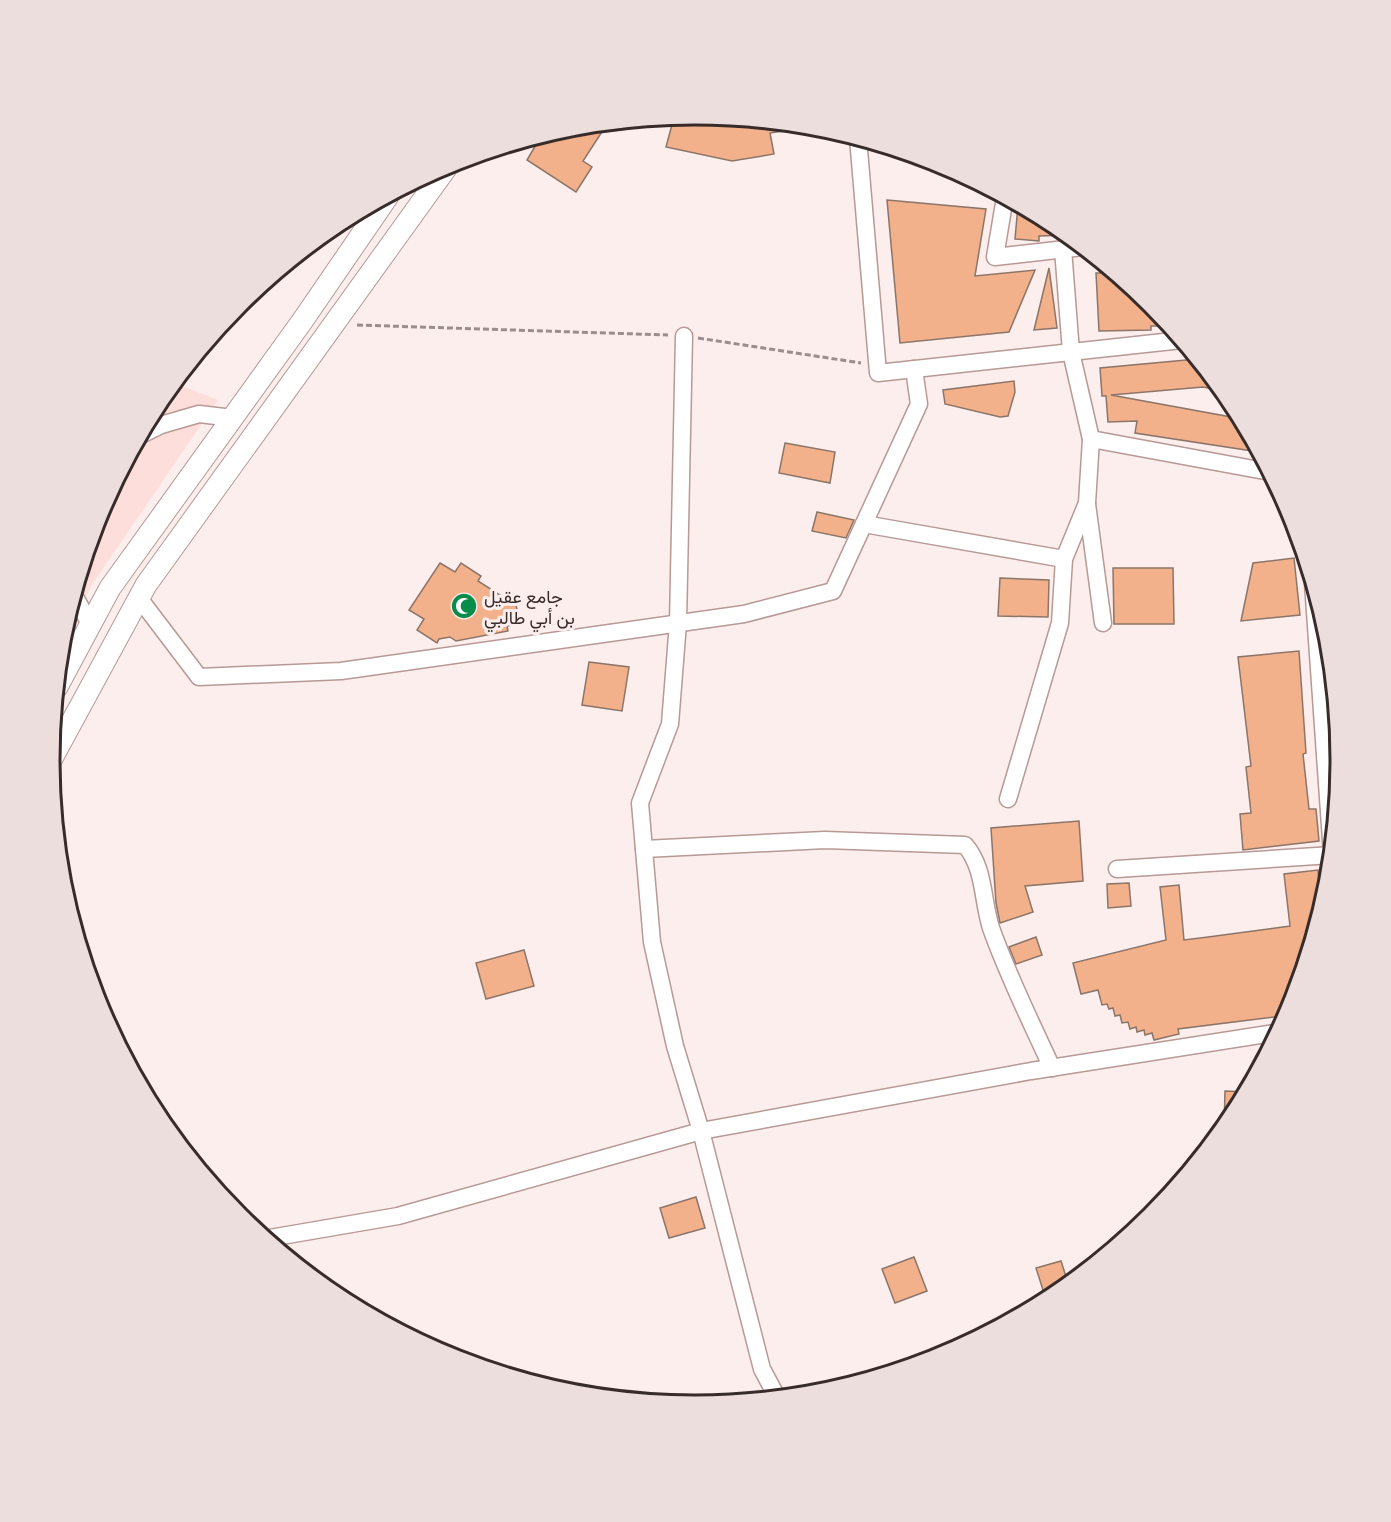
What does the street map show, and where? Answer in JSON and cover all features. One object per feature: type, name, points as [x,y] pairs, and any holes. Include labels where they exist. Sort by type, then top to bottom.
[{"type":"main road","points":[[60,743],[139,598],[436,181]]},
{"type":"main road","points":[[66,670],[110,588],[377,212]]},
{"type":"street","points":[[859,147],[878,373],[1172,341]]},
{"type":"street","points":[[1004,206],[995,256],[1070,248]]},
{"type":"street","points":[[1063,249],[1071,352],[1091,439],[1087,503],[1103,623]]},
{"type":"street","points":[[684,336],[678,623],[670,724],[640,803],[652,942],[675,1046],[701,1131],[762,1369],[774,1391]]},
{"type":"street","points":[[139,598],[199,677],[341,671],[744,614],[834,591],[919,404],[914,369]]},
{"type":"street","points":[[154,428],[199,414],[232,418]]},
{"type":"street","points":[[1091,439],[1260,470]]},
{"type":"street","points":[[1008,800],[1060,622],[1064,559],[1087,503]]},
{"type":"street","points":[[864,524],[1064,559]]},
{"type":"street","points":[[80,606],[91,626]]},
{"type":"street","points":[[1316,625],[1329,813]]},
{"type":"street","points":[[644,849],[825,840],[965,845],[974,855],[990,925],[1052,1068]]},
{"type":"street","points":[[1117,869],[1324,856]]},
{"type":"street","points":[[274,1237],[398,1216],[701,1131],[1052,1068],[1269,1034]]},
{"type":"path","points":[[334,324],[684,336],[858,362],[878,373]]},
{"type":"shaded area","points":[[182,386],[218,400],[93,583],[79,609],[108,518],[145,443],[167,408]]},
{"type":"building","points":[[696,125],[780,131],[770,133],[774,154],[732,161],[666,147],[672,126]]},
{"type":"building","points":[[601,133],[583,161],[592,167],[576,192],[527,160],[535,146]]},
{"type":"building","points":[[887,200],[986,209],[975,276],[1035,270],[1009,332],[900,343]]},
{"type":"building","points":[[1017,214],[1052,236],[1039,236],[1039,241],[1015,239]]},
{"type":"building","points":[[1049,268],[1057,328],[1034,330]]},
{"type":"building","points":[[1096,273],[1102,273],[1115,283],[1158,326],[1151,326],[1151,330],[1099,331]]},
{"type":"building","points":[[1188,360],[1210,388],[1203,387],[1111,395],[1229,417],[1250,451],[1135,433],[1137,421],[1108,422],[1106,396],[1102,396],[1100,368]]},
{"type":"building","points":[[1014,381],[1015,392],[1008,416],[1000,417],[945,404],[943,390]]},
{"type":"building","points":[[785,443],[835,452],[830,483],[779,473]]},
{"type":"building","points":[[817,512],[854,520],[846,538],[812,531]]},
{"type":"building","points":[[1294,558],[1300,615],[1241,621],[1253,563]]},
{"type":"building","name":"جامع عقيل بن أبي طالبي","points":[[440,563],[455,572],[461,563],[481,576],[478,581],[509,601],[515,600],[520,624],[507,626],[508,631],[456,641],[450,637],[439,639],[437,643],[417,630],[424,619],[409,610]]},
{"type":"building","points":[[1113,568],[1173,568],[1174,624],[1114,624]]},
{"type":"building","points":[[1000,578],[1049,580],[1048,617],[998,616]]},
{"type":"building","points":[[1299,651],[1306,753],[1303,754],[1309,809],[1316,809],[1319,841],[1243,850],[1240,814],[1251,813],[1246,767],[1251,766],[1238,657]]},
{"type":"building","points":[[589,662],[629,667],[622,711],[582,705]]},
{"type":"building","points":[[1079,821],[1083,881],[1025,886],[1033,912],[1000,923],[996,903],[991,828]]},
{"type":"building","points":[[1318,870],[1319,883],[1297,965],[1277,1017],[1178,1029],[1179,1034],[1154,1040],[1152,1033],[1145,1035],[1144,1030],[1137,1032],[1136,1027],[1130,1029],[1128,1022],[1122,1023],[1120,1015],[1115,1016],[1113,1008],[1109,1009],[1107,1004],[1102,1005],[1098,990],[1081,994],[1073,963],[1166,940],[1160,887],[1179,885],[1184,940],[1290,926],[1284,874]]},
{"type":"building","points":[[1129,883],[1131,906],[1108,908],[1107,884]]},
{"type":"building","points":[[1036,937],[1042,955],[1016,964],[1009,947]]},
{"type":"building","points":[[524,950],[534,986],[486,999],[476,963]]},
{"type":"building","points":[[1225,1091],[1238,1092],[1224,1113]]},
{"type":"building","points":[[696,1197],[705,1228],[669,1238],[660,1208]]},
{"type":"building","points":[[914,1257],[927,1291],[895,1303],[882,1269]]},
{"type":"building","points":[[1061,1261],[1066,1277],[1044,1292],[1036,1268]]},
{"type":"place","name":"جامع عقيل بن أبي طالبي","points":[[464,606]]}]
